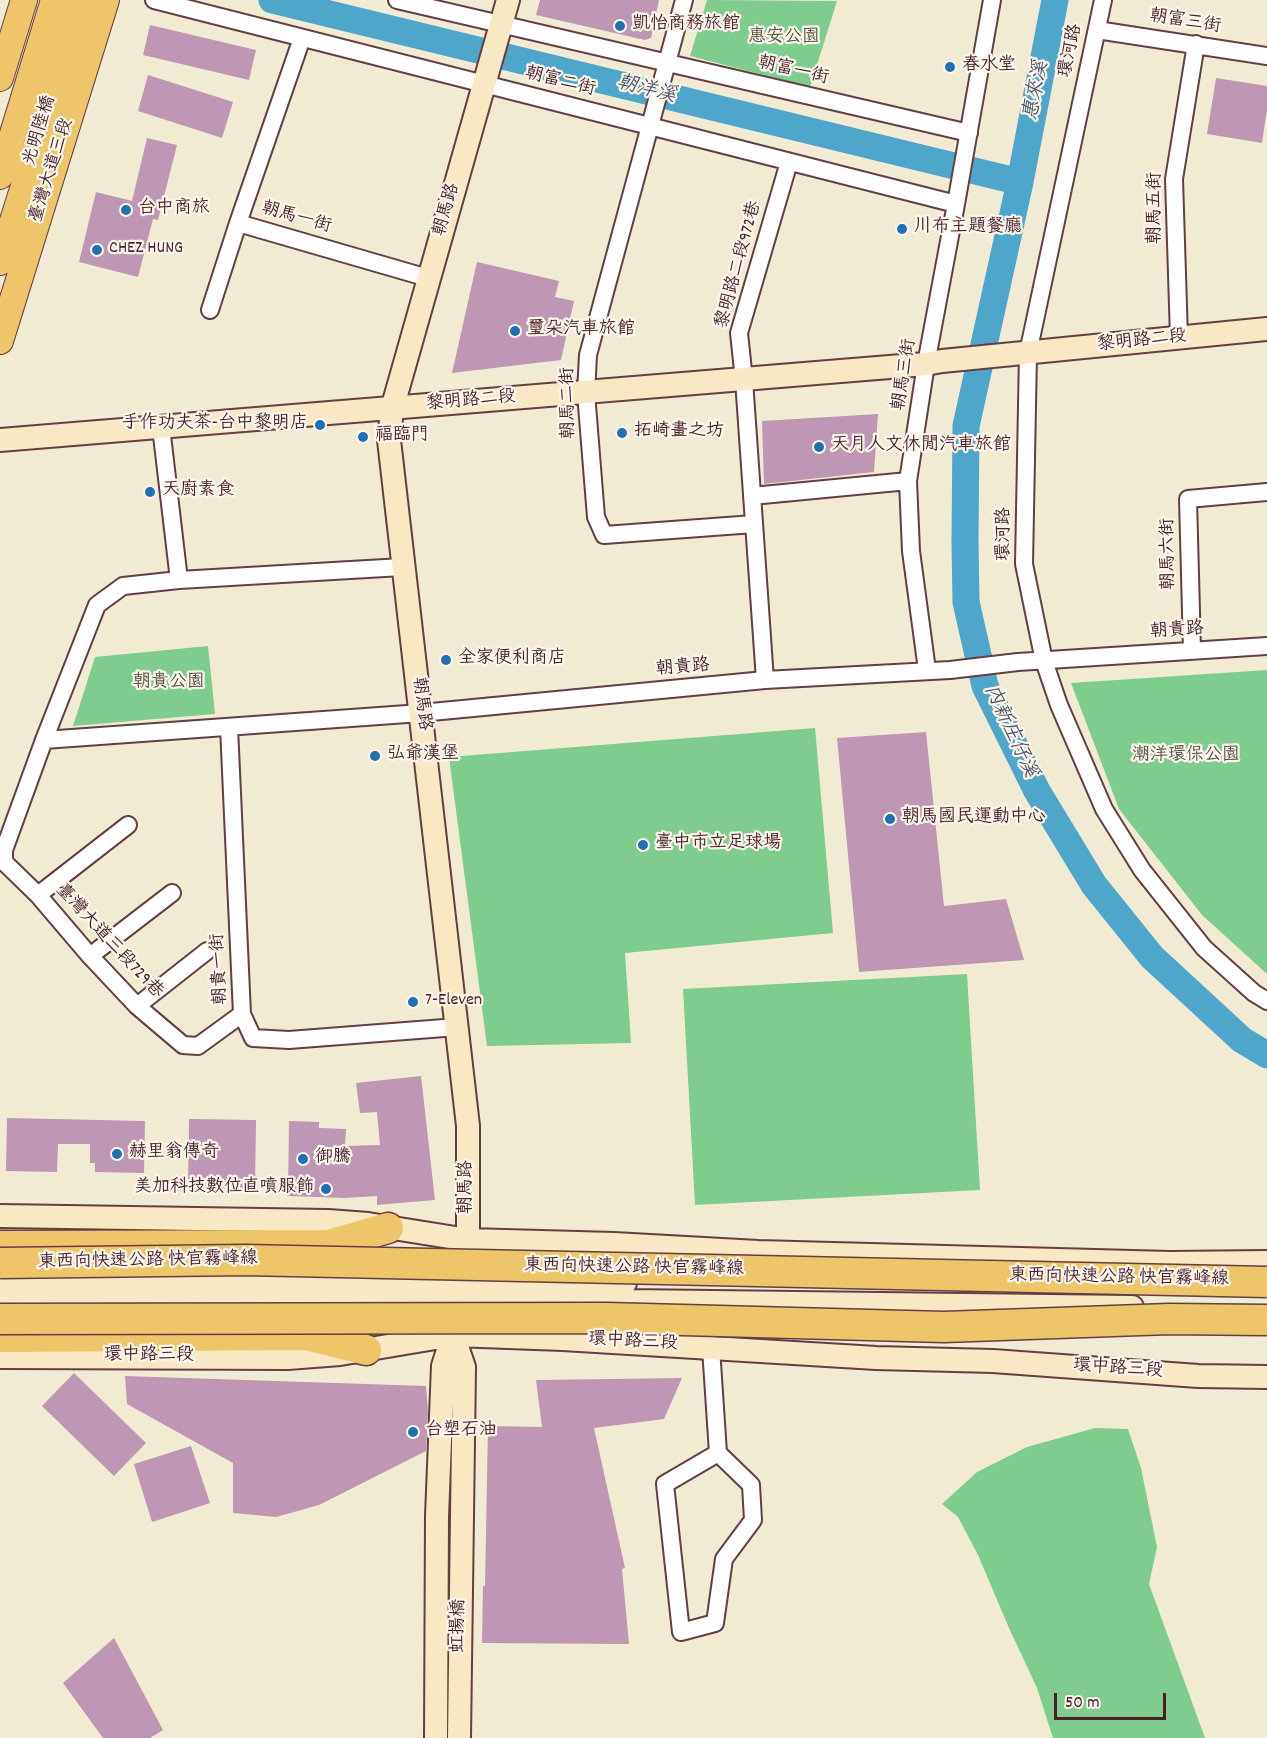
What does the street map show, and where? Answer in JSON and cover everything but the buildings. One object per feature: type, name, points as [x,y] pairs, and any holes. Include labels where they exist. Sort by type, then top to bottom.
[{"type":"highway","points":[[0,1246],[329,1245],[388,1228]]},
{"type":"highway","name":"東西向快速公路 快官霧峰線","points":[[0,1263],[245,1260],[1267,1282]]},
{"type":"highway","points":[[1181,1281],[1206,1270],[1267,1268]]},
{"type":"highway","points":[[0,1319],[607,1318],[944,1327],[1169,1319],[1267,1320]]},
{"type":"highway","points":[[1169,1319],[1213,1327],[1267,1330]]},
{"type":"highway","points":[[0,1337],[306,1335],[366,1350]]},
{"type":"main road","points":[[0,78],[24,0]]},
{"type":"main road","points":[[13,40],[47,0]]},
{"type":"main road","name":"光明陸橋","points":[[0,176],[54,0]]},
{"type":"main road","name":"光明陸橋","points":[[0,262],[80,0]]},
{"type":"main road","name":"臺灣大道三段","points":[[0,341],[106,0]]},
{"type":"street","name":"朝富二街","points":[[154,0],[789,162],[957,199]]},
{"type":"street","name":"朝富一街","points":[[398,0],[667,63],[968,139]]},
{"type":"street","points":[[501,24],[508,0]]},
{"type":"street","points":[[667,63],[684,0]]},
{"type":"street","points":[[968,139],[992,0]]},
{"type":"street","name":"環河路","points":[[1103,0],[1023,353],[1024,564],[1044,661],[1059,705],[1104,809],[1142,870],[1204,948],[1254,993],[1267,1001]]},
{"type":"street","name":"朝馬路","points":[[437,1515],[443,1366],[463,1290],[468,1240],[468,1126],[388,440],[392,409],[501,24]]},
{"type":"street","name":"朝富三街","points":[[1097,30],[1267,57]]},
{"type":"street","name":"朝馬一街","points":[[302,38],[238,223],[428,278]]},
{"type":"street","name":"朝馬五街","points":[[1179,338],[1174,179],[1196,44]]},
{"type":"street","name":"朝馬二街","points":[[667,63],[588,355],[586,393],[596,518],[604,535],[754,524]]},
{"type":"street","name":"朝馬三街","points":[[927,670],[911,551],[908,481],[934,362],[957,199],[968,139]]},
{"type":"street","name":"黎明路二段972巷","points":[[744,380],[739,333],[789,162]]},
{"type":"street","points":[[210,310],[238,223]]},
{"type":"street","name":"黎明路二段","points":[[0,440],[744,380],[1267,329]]},
{"type":"street","points":[[744,380],[765,680]]},
{"type":"street","points":[[161,427],[179,580]]},
{"type":"street","points":[[752,496],[908,481]]},
{"type":"street","name":"朝馬六街","points":[[1192,650],[1188,499],[1267,492]]},
{"type":"street","points":[[2,863],[4,850],[44,740],[97,605],[123,586],[179,580],[402,567]]},
{"type":"street","name":"朝貴路","points":[[421,713],[765,680],[950,670],[1018,662],[1267,645]]},
{"type":"street","points":[[44,740],[421,713]]},
{"type":"street","name":"朝貴一街","points":[[229,727],[242,1014],[253,1038],[289,1040],[457,1027]]},
{"type":"street","points":[[38,895],[128,825]]},
{"type":"street","name":"臺灣大道三段729巷","points":[[2,863],[38,895],[137,1006],[183,1045],[198,1046],[242,1014]]},
{"type":"street","points":[[90,956],[172,893]]},
{"type":"street","points":[[137,1006],[207,951]]},
{"type":"street","points":[[0,1216],[328,1221],[368,1224],[468,1240],[614,1244],[758,1252],[1170,1263],[1267,1262]]},
{"type":"street","points":[[0,1282],[1267,1308]]},
{"type":"street","points":[[0,1301],[463,1290],[1267,1295]]},
{"type":"street","name":"環中路三段","points":[[0,1357],[288,1358],[340,1354],[453,1335],[563,1339],[876,1358],[993,1361],[1198,1376],[1267,1377]]},
{"type":"street","name":"虹揚橋","points":[[453,1335],[465,1367],[459,1738]]},
{"type":"street","points":[[711,1348],[718,1453],[751,1485],[753,1520],[724,1559],[715,1623],[681,1632],[665,1484],[718,1453]]},
{"type":"street","name":"虹揚橋","points":[[436,1738],[437,1515]]},
{"type":"green space","name":"惠安公園","points":[[707,0],[837,1],[810,87],[690,56]]},
{"type":"green space","name":"朝貴公園","points":[[208,646],[215,714],[73,726],[95,657]]},
{"type":"green space","name":"潮洋環保公園","points":[[1267,670],[1267,974],[1202,915],[1119,809],[1071,683]]},
{"type":"green space","name":"臺中市立足球場","points":[[815,728],[833,933],[625,953],[631,1043],[487,1046],[449,757]]},
{"type":"green space","points":[[967,974],[980,1190],[695,1205],[683,989]]},
{"type":"green space","points":[[1095,1428],[1128,1429],[1141,1468],[1157,1547],[1149,1584],[1205,1738],[1053,1738],[1037,1688],[978,1555],[958,1517],[942,1504],[977,1472],[1027,1447]]},
{"type":"waterway","name":"朝洋溪","points":[[272,0],[1020,182]]},
{"type":"waterway","name":"內新庄仔溪","points":[[1055,0],[1020,182],[966,426],[966,602],[985,686],[1037,791],[1094,885],[1152,957],[1242,1040],[1267,1055]]},
{"type":"place","name":"凱怡商務旅館","points":[[620,26]]},
{"type":"place","name":"春水堂","points":[[950,67]]},
{"type":"place","name":"台中商旅","points":[[126,210]]},
{"type":"place","name":"川布主題餐廳","points":[[902,229]]},
{"type":"place","name":"CHEZ HUNG","points":[[97,250]]},
{"type":"place","name":"璽朵汽車旅館","points":[[515,331]]},
{"type":"place","name":"手作功夫茶-台中黎明店","points":[[320,425]]},
{"type":"place","name":"拓崎畫之坊","points":[[622,433]]},
{"type":"place","name":"福臨門","points":[[363,437]]},
{"type":"place","name":"天月人文休閒汽車旅館","points":[[819,447]]},
{"type":"place","name":"天廚素食","points":[[150,492]]},
{"type":"place","name":"全家便利商店","points":[[446,660]]},
{"type":"place","name":"弘爺漢堡","points":[[375,756]]},
{"type":"place","name":"朝馬國民運動中心","points":[[890,819]]},
{"type":"place","name":"臺中市立足球場","points":[[643,845]]},
{"type":"place","name":"7-Eleven","points":[[413,1002]]},
{"type":"place","name":"赫里翁傳奇","points":[[117,1154]]},
{"type":"place","name":"御騰","points":[[303,1159]]},
{"type":"place","name":"美加科技數位直噴服飾","points":[[326,1189]]},
{"type":"place","name":"台塑石油","points":[[413,1432]]},
{"type":"water label","name":"惠來溪","points":[[1038,91]]}]
